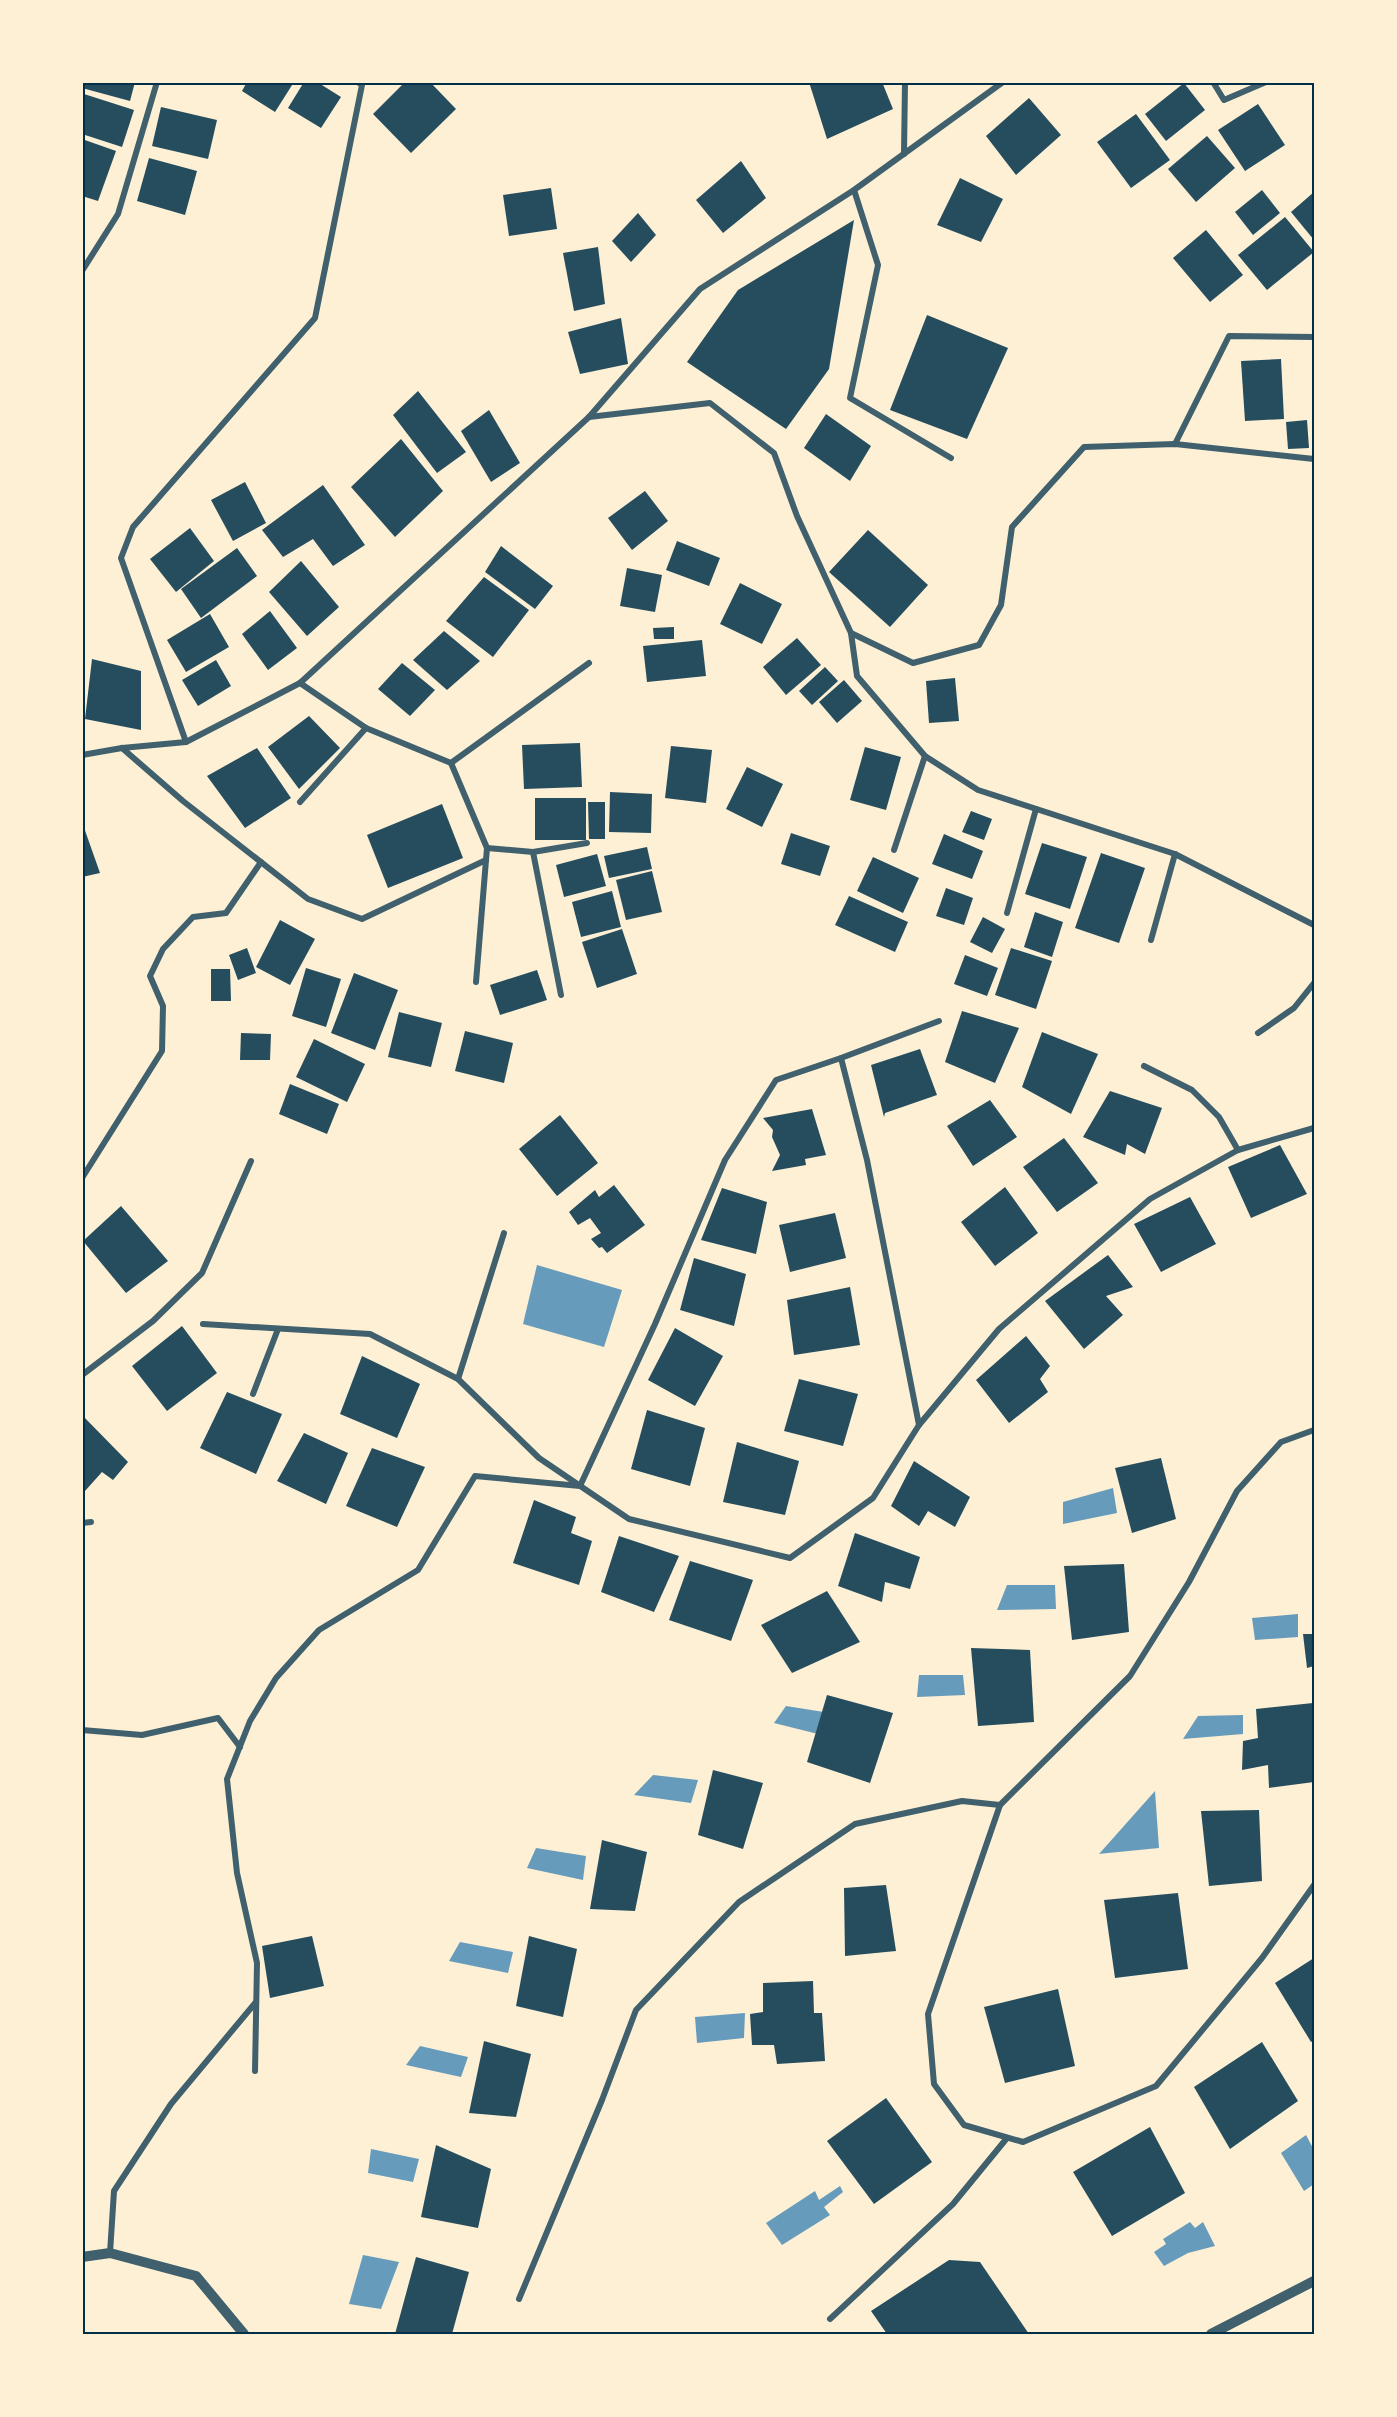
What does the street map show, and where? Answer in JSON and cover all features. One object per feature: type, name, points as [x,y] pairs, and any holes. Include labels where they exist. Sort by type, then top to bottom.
[{"type":"street","points":[[82,271],[118,214],[157,82]]},
{"type":"street","points":[[904,154],[905,82]]},
{"type":"street","points":[[82,755],[122,748],[186,742],[300,683],[590,417],[700,289],[854,190],[1004,82]]},
{"type":"street","points":[[1213,82],[1224,100],[1266,82]]},
{"type":"street","points":[[186,742],[121,558],[133,527],[315,318],[362,83]]},
{"type":"street","points":[[854,190],[878,265],[850,398],[951,458]]},
{"type":"street","points":[[1175,444],[1229,336],[1314,337]]},
{"type":"street","points":[[590,417],[710,403],[774,453],[797,516],[851,633],[857,676],[925,756],[978,790],[1175,854],[1314,925]]},
{"type":"street","points":[[851,633],[913,663],[979,645],[1001,605],[1012,527],[1084,447],[1175,444],[1314,459]]},
{"type":"street","points":[[451,763],[589,663]]},
{"type":"street","points":[[300,683],[366,728],[451,763],[487,848],[476,982]]},
{"type":"street","points":[[300,801],[366,728]]},
{"type":"street","points":[[122,748],[183,801],[308,899],[362,919],[486,860]]},
{"type":"street","points":[[894,850],[925,756]]},
{"type":"street","points":[[1007,913],[1036,809]]},
{"type":"street","points":[[487,848],[533,852],[587,843]]},
{"type":"street","points":[[533,852],[561,995]]},
{"type":"street","points":[[1151,940],[1175,854]]},
{"type":"street","points":[[82,1178],[162,1051],[163,1006],[150,976],[163,949],[193,917],[226,912],[261,862]]},
{"type":"street","points":[[1258,1033],[1294,1008],[1314,983]]},
{"type":"street","points":[[580,1486],[655,1324],[725,1160],[776,1080],[939,1021]]},
{"type":"street","points":[[841,1058],[867,1160],[919,1425]]},
{"type":"street","points":[[1144,1066],[1192,1090],[1219,1117],[1238,1150]]},
{"type":"street","points":[[203,1324],[370,1334],[458,1379],[539,1458],[630,1519],[790,1558],[873,1498],[919,1425],[999,1329],[1150,1198],[1238,1150],[1314,1128]]},
{"type":"street","points":[[82,1375],[153,1321],[202,1273],[251,1161]]},
{"type":"street","points":[[458,1379],[504,1233]]},
{"type":"street","points":[[253,1394],[278,1329]]},
{"type":"street","points":[[1314,1430],[1281,1442],[1237,1491],[1189,1582],[1130,1676],[1000,1805],[928,2014],[934,2084],[964,2126],[1023,2142],[1156,2086],[1262,1958],[1314,1886]]},
{"type":"street","points":[[255,2071],[257,1963],[237,1873],[227,1779],[250,1720],[276,1678],[319,1630],[418,1570],[475,1476],[580,1486]]},
{"type":"street","points":[[82,1523],[91,1522]]},
{"type":"street","points":[[82,1730],[141,1735],[218,1718],[240,1747]]},
{"type":"street","points":[[519,2299],[602,2100],[636,2010],[739,1902],[855,1824],[962,1801],[1000,1805]]},
{"type":"street","points":[[110,2253],[114,2190],[171,2104],[256,2002]]},
{"type":"street","points":[[830,2319],[953,2204],[1007,2138]]},
{"type":"street","points":[[82,2257],[110,2253],[196,2276],[244,2334]]},
{"type":"street","points":[[1211,2334],[1314,2280]]},
{"type":"water","points":[[537,1265],[622,1290],[604,1347],[523,1324]]},
{"type":"water","points":[[1113,1488],[1117,1513],[1063,1524],[1063,1502]]},
{"type":"water","points":[[1007,1585],[1055,1585],[1056,1609],[997,1610]]},
{"type":"water","points":[[1298,1614],[1298,1637],[1255,1640],[1252,1618]]},
{"type":"water","points":[[919,1675],[963,1675],[965,1695],[917,1697]]},
{"type":"water","points":[[786,1706],[824,1712],[818,1734],[774,1723]]},
{"type":"water","points":[[1243,1715],[1243,1734],[1183,1739],[1198,1716]]},
{"type":"water","points":[[653,1775],[698,1780],[691,1803],[634,1795]]},
{"type":"water","points":[[1155,1791],[1159,1848],[1099,1854]]},
{"type":"water","points":[[536,1848],[586,1856],[583,1880],[527,1868]]},
{"type":"water","points":[[460,1942],[513,1952],[508,1973],[449,1961]]},
{"type":"water","points":[[745,2013],[744,2038],[697,2043],[695,2017]]},
{"type":"water","points":[[420,2046],[468,2057],[461,2077],[406,2065]]},
{"type":"water","points":[[1306,2135],[1314,2150],[1314,2184],[1304,2191],[1281,2153]]},
{"type":"water","points":[[371,2149],[419,2159],[413,2182],[368,2173]]},
{"type":"water","points":[[840,2186],[843,2192],[824,2207],[830,2215],[782,2245],[766,2223],[815,2191],[819,2200]]},
{"type":"water","points":[[1190,2222],[1195,2228],[1203,2222],[1215,2246],[1188,2253],[1164,2266],[1154,2252],[1166,2244],[1163,2239]]},
{"type":"water","points":[[363,2255],[399,2262],[381,2309],[349,2304]]},
{"type":"building","points":[[84,82],[135,82],[130,101],[82,88]]},
{"type":"building","points":[[247,82],[294,82],[275,112],[242,91]]},
{"type":"building","points":[[304,82],[317,82],[341,97],[321,128],[288,108]]},
{"type":"building","points":[[405,82],[430,82],[456,109],[411,153],[373,114]]},
{"type":"building","points":[[809,82],[882,82],[893,109],[827,139]]},
{"type":"building","points":[[1184,83],[1205,110],[1166,141],[1145,114]]},
{"type":"building","points":[[84,94],[134,110],[122,147],[82,134]]},
{"type":"building","points":[[1029,98],[1061,135],[1016,175],[986,136]]},
{"type":"building","points":[[1258,104],[1285,145],[1245,171],[1218,130]]},
{"type":"building","points":[[161,107],[217,120],[208,159],[152,146]]},
{"type":"building","points":[[1136,114],[1170,160],[1131,188],[1097,142]]},
{"type":"building","points":[[1207,136],[1235,168],[1196,202],[1168,169]]},
{"type":"building","points":[[82,139],[116,151],[98,201],[82,196]]},
{"type":"building","points":[[149,158],[197,171],[185,215],[137,201]]},
{"type":"building","points":[[741,161],[766,198],[723,233],[696,200]]},
{"type":"building","points":[[960,178],[1003,199],[981,242],[937,225]]},
{"type":"building","points":[[551,188],[557,229],[509,236],[503,195]]},
{"type":"building","points":[[1262,190],[1280,213],[1253,235],[1235,212]]},
{"type":"building","points":[[1314,192],[1314,240],[1291,212]]},
{"type":"building","points":[[638,213],[656,235],[631,262],[612,241]]},
{"type":"building","points":[[1285,217],[1314,252],[1267,290],[1238,255]]},
{"type":"building","points":[[854,220],[829,369],[786,429],[687,362],[738,290]]},
{"type":"building","points":[[1206,230],[1243,275],[1210,302],[1173,258]]},
{"type":"building","points":[[598,247],[605,304],[574,311],[563,253]]},
{"type":"building","points":[[927,315],[1008,348],[967,439],[890,410]]},
{"type":"building","points":[[621,318],[628,364],[580,374],[568,332]]},
{"type":"building","points":[[1281,359],[1284,419],[1245,421],[1241,361]]},
{"type":"building","points":[[418,391],[466,452],[437,473],[393,415]]},
{"type":"building","points":[[489,410],[520,463],[491,482],[461,431]]},
{"type":"building","points":[[826,414],[871,446],[850,481],[804,448]]},
{"type":"building","points":[[1307,420],[1309,448],[1288,449],[1286,422]]},
{"type":"building","points":[[401,439],[443,491],[395,537],[351,487]]},
{"type":"building","points":[[245,482],[266,523],[233,541],[211,500]]},
{"type":"building","points":[[323,485],[365,545],[333,566],[313,539],[283,557],[262,530]]},
{"type":"building","points":[[645,491],[668,521],[632,550],[608,518]]},
{"type":"building","points":[[190,528],[214,561],[176,592],[150,559]]},
{"type":"building","points":[[868,530],[928,585],[890,627],[829,572]]},
{"type":"building","points":[[677,541],[720,558],[709,586],[666,570]]},
{"type":"building","points":[[501,546],[553,586],[535,609],[485,572]]},
{"type":"building","points":[[237,548],[257,576],[201,618],[181,589]]},
{"type":"building","points":[[301,561],[339,607],[307,636],[269,592]]},
{"type":"building","points":[[627,568],[662,575],[655,612],[620,606]]},
{"type":"building","points":[[484,577],[529,610],[493,657],[446,621]]},
{"type":"building","points":[[740,583],[782,604],[762,644],[720,624]]},
{"type":"building","points":[[270,611],[297,648],[268,670],[242,634]]},
{"type":"building","points":[[210,614],[229,647],[186,672],[167,640]]},
{"type":"building","points":[[674,627],[674,639],[654,639],[653,628]]},
{"type":"building","points":[[444,631],[480,661],[447,690],[413,660]]},
{"type":"building","points":[[797,638],[821,665],[786,695],[763,667]]},
{"type":"building","points":[[702,640],[706,676],[647,682],[643,646]]},
{"type":"building","points":[[92,659],[141,671],[141,730],[85,719]]},
{"type":"building","points":[[216,660],[231,686],[198,706],[182,680]]},
{"type":"building","points":[[402,663],[435,690],[410,716],[378,689]]},
{"type":"building","points":[[825,667],[838,681],[812,705],[799,691]]},
{"type":"building","points":[[955,678],[959,721],[929,723],[926,681]]},
{"type":"building","points":[[844,680],[862,701],[837,723],[819,702]]},
{"type":"building","points":[[309,716],[340,748],[299,789],[268,747]]},
{"type":"building","points":[[580,743],[582,787],[524,789],[522,745]]},
{"type":"building","points":[[671,746],[712,750],[706,803],[665,798]]},
{"type":"building","points":[[865,747],[901,757],[886,810],[850,800]]},
{"type":"building","points":[[257,748],[291,798],[245,828],[207,776]]},
{"type":"building","points":[[747,767],[783,784],[762,827],[726,809]]},
{"type":"building","points":[[610,792],[652,794],[651,833],[609,832]]},
{"type":"building","points":[[535,798],[586,798],[586,840],[535,840]]},
{"type":"building","points":[[588,802],[605,802],[605,839],[589,839]]},
{"type":"building","points":[[442,804],[463,858],[388,888],[367,835]]},
{"type":"building","points":[[971,811],[992,819],[984,840],[962,832]]},
{"type":"building","points":[[82,822],[100,873],[82,877]]},
{"type":"building","points":[[791,833],[830,846],[820,876],[781,864]]},
{"type":"building","points":[[944,834],[983,851],[972,879],[932,864]]},
{"type":"building","points":[[1042,843],[1087,857],[1070,909],[1025,894]]},
{"type":"building","points":[[647,847],[652,869],[609,878],[604,856]]},
{"type":"building","points":[[1101,853],[1145,868],[1119,943],[1075,928]]},
{"type":"building","points":[[597,854],[606,886],[564,897],[556,865]]},
{"type":"building","points":[[873,857],[919,878],[903,913],[857,891]]},
{"type":"building","points":[[652,871],[662,912],[626,920],[616,880]]},
{"type":"building","points":[[946,888],[973,898],[964,925],[936,916]]},
{"type":"building","points":[[612,891],[621,927],[581,937],[572,902]]},
{"type":"building","points":[[849,896],[908,922],[895,952],[835,925]]},
{"type":"building","points":[[1035,912],[1063,922],[1052,957],[1024,947]]},
{"type":"building","points":[[983,917],[1005,929],[992,953],[970,942]]},
{"type":"building","points":[[280,920],[315,939],[290,985],[256,967]]},
{"type":"building","points":[[622,929],[637,974],[597,988],[582,942]]},
{"type":"building","points":[[247,948],[256,973],[238,980],[229,955]]},
{"type":"building","points":[[1011,948],[1052,961],[1036,1009],[995,995]]},
{"type":"building","points":[[965,955],[998,968],[987,996],[954,984]]},
{"type":"building","points":[[306,968],[341,979],[326,1027],[292,1016]]},
{"type":"building","points":[[211,969],[230,969],[231,1001],[211,1001]]},
{"type":"building","points":[[537,970],[547,1000],[500,1015],[490,985]]},
{"type":"building","points":[[354,973],[398,990],[375,1050],[331,1033]]},
{"type":"building","points":[[962,1011],[1019,1028],[995,1083],[945,1062]]},
{"type":"building","points":[[399,1012],[442,1023],[431,1067],[388,1057]]},
{"type":"building","points":[[465,1031],[513,1043],[504,1083],[455,1071]]},
{"type":"building","points":[[1042,1032],[1098,1054],[1071,1114],[1022,1087]]},
{"type":"building","points":[[241,1033],[271,1034],[270,1060],[240,1060]]},
{"type":"building","points":[[314,1039],[365,1064],[347,1102],[296,1077]]},
{"type":"building","points":[[920,1049],[937,1095],[885,1113],[884,1117],[871,1065]]},
{"type":"building","points":[[290,1084],[339,1104],[327,1134],[279,1114]]},
{"type":"building","points":[[1110,1091],[1162,1108],[1145,1154],[1127,1144],[1125,1155],[1083,1137]]},
{"type":"building","points":[[990,1100],[1017,1137],[973,1166],[947,1126]]},
{"type":"building","points":[[812,1109],[826,1155],[805,1159],[806,1165],[772,1171],[780,1155],[772,1137],[773,1130],[763,1118]]},
{"type":"building","points":[[560,1115],[598,1163],[557,1196],[519,1149]]},
{"type":"building","points":[[1064,1138],[1098,1183],[1057,1212],[1023,1167]]},
{"type":"building","points":[[1280,1145],[1307,1194],[1251,1218],[1228,1167]]},
{"type":"building","points":[[614,1185],[645,1225],[607,1253],[591,1239],[601,1233],[590,1218],[578,1225],[569,1212],[595,1190],[599,1197]]},
{"type":"building","points":[[1005,1187],[1038,1233],[995,1266],[961,1222]]},
{"type":"building","points":[[722,1188],[767,1202],[756,1254],[701,1240]]},
{"type":"building","points":[[1190,1197],[1216,1244],[1161,1272],[1134,1224]]},
{"type":"building","points":[[121,1206],[168,1261],[126,1293],[83,1241]]},
{"type":"building","points":[[835,1213],[846,1258],[790,1272],[779,1225]]},
{"type":"building","points":[[1108,1255],[1133,1287],[1106,1296],[1123,1315],[1084,1349],[1045,1301]]},
{"type":"building","points":[[694,1258],[746,1274],[734,1326],[680,1310]]},
{"type":"building","points":[[850,1287],[860,1345],[794,1355],[787,1300]]},
{"type":"building","points":[[182,1326],[217,1373],[167,1411],[132,1366]]},
{"type":"building","points":[[675,1328],[723,1356],[695,1406],[648,1380]]},
{"type":"building","points":[[1026,1336],[1050,1366],[1040,1379],[1048,1392],[1009,1423],[976,1380]]},
{"type":"building","points":[[362,1356],[420,1384],[397,1438],[340,1414]]},
{"type":"building","points":[[799,1379],[858,1394],[843,1446],[784,1431]]},
{"type":"building","points":[[227,1392],[282,1414],[256,1474],[200,1448]]},
{"type":"building","points":[[647,1410],[705,1428],[690,1486],[631,1469]]},
{"type":"building","points":[[82,1415],[128,1462],[113,1480],[102,1472],[85,1491],[82,1489]]},
{"type":"building","points":[[304,1433],[348,1453],[326,1504],[277,1481]]},
{"type":"building","points":[[737,1442],[799,1461],[785,1515],[723,1502]]},
{"type":"building","points":[[372,1448],[425,1467],[397,1527],[346,1506]]},
{"type":"building","points":[[1161,1458],[1176,1519],[1132,1533],[1115,1468]]},
{"type":"building","points":[[914,1461],[970,1497],[955,1527],[928,1511],[919,1526],[891,1506]]},
{"type":"building","points":[[534,1500],[576,1517],[571,1533],[592,1541],[579,1585],[513,1563]]},
{"type":"building","points":[[855,1533],[920,1557],[910,1589],[885,1582],[882,1602],[838,1586]]},
{"type":"building","points":[[619,1536],[679,1556],[654,1612],[601,1592]]},
{"type":"building","points":[[690,1561],[753,1580],[731,1641],[669,1620]]},
{"type":"building","points":[[1124,1564],[1129,1632],[1072,1640],[1064,1566]]},
{"type":"building","points":[[827,1591],[860,1642],[792,1673],[761,1625]]},
{"type":"building","points":[[1303,1634],[1314,1634],[1314,1666],[1307,1668]]},
{"type":"building","points":[[971,1648],[1030,1650],[1034,1722],[978,1726]]},
{"type":"building","points":[[827,1695],[893,1713],[870,1783],[807,1762]]},
{"type":"building","points":[[1313,1703],[1314,1782],[1269,1788],[1268,1765],[1242,1770],[1243,1741],[1258,1738],[1256,1709]]},
{"type":"building","points":[[713,1770],[763,1783],[743,1849],[698,1835]]},
{"type":"building","points":[[1259,1810],[1262,1881],[1209,1886],[1201,1811]]},
{"type":"building","points":[[602,1840],[647,1852],[635,1911],[590,1909]]},
{"type":"building","points":[[886,1885],[896,1951],[845,1956],[844,1888]]},
{"type":"building","points":[[1178,1893],[1188,1969],[1115,1978],[1104,1900]]},
{"type":"building","points":[[312,1936],[324,1986],[270,1998],[262,1946]]},
{"type":"building","points":[[529,1936],[577,1949],[563,2017],[516,2006]]},
{"type":"building","points":[[1314,1958],[1314,2040],[1311,2042],[1275,1983]]},
{"type":"building","points":[[813,1981],[814,2013],[822,2013],[825,2061],[777,2064],[774,2045],[752,2045],[750,2014],[763,2012],[763,1983]]},
{"type":"building","points":[[1058,1989],[1075,2066],[1005,2083],[984,2007]]},
{"type":"building","points":[[484,2041],[531,2054],[516,2117],[469,2113]]},
{"type":"building","points":[[1262,2042],[1298,2101],[1230,2149],[1194,2087]]},
{"type":"building","points":[[886,2098],[932,2162],[874,2204],[827,2141]]},
{"type":"building","points":[[1150,2127],[1185,2193],[1112,2236],[1073,2172]]},
{"type":"building","points":[[436,2145],[491,2169],[478,2228],[421,2217]]},
{"type":"building","points":[[416,2257],[469,2272],[452,2334],[395,2334]]},
{"type":"building","points":[[949,2260],[980,2262],[1029,2334],[887,2334],[871,2311]]}]
